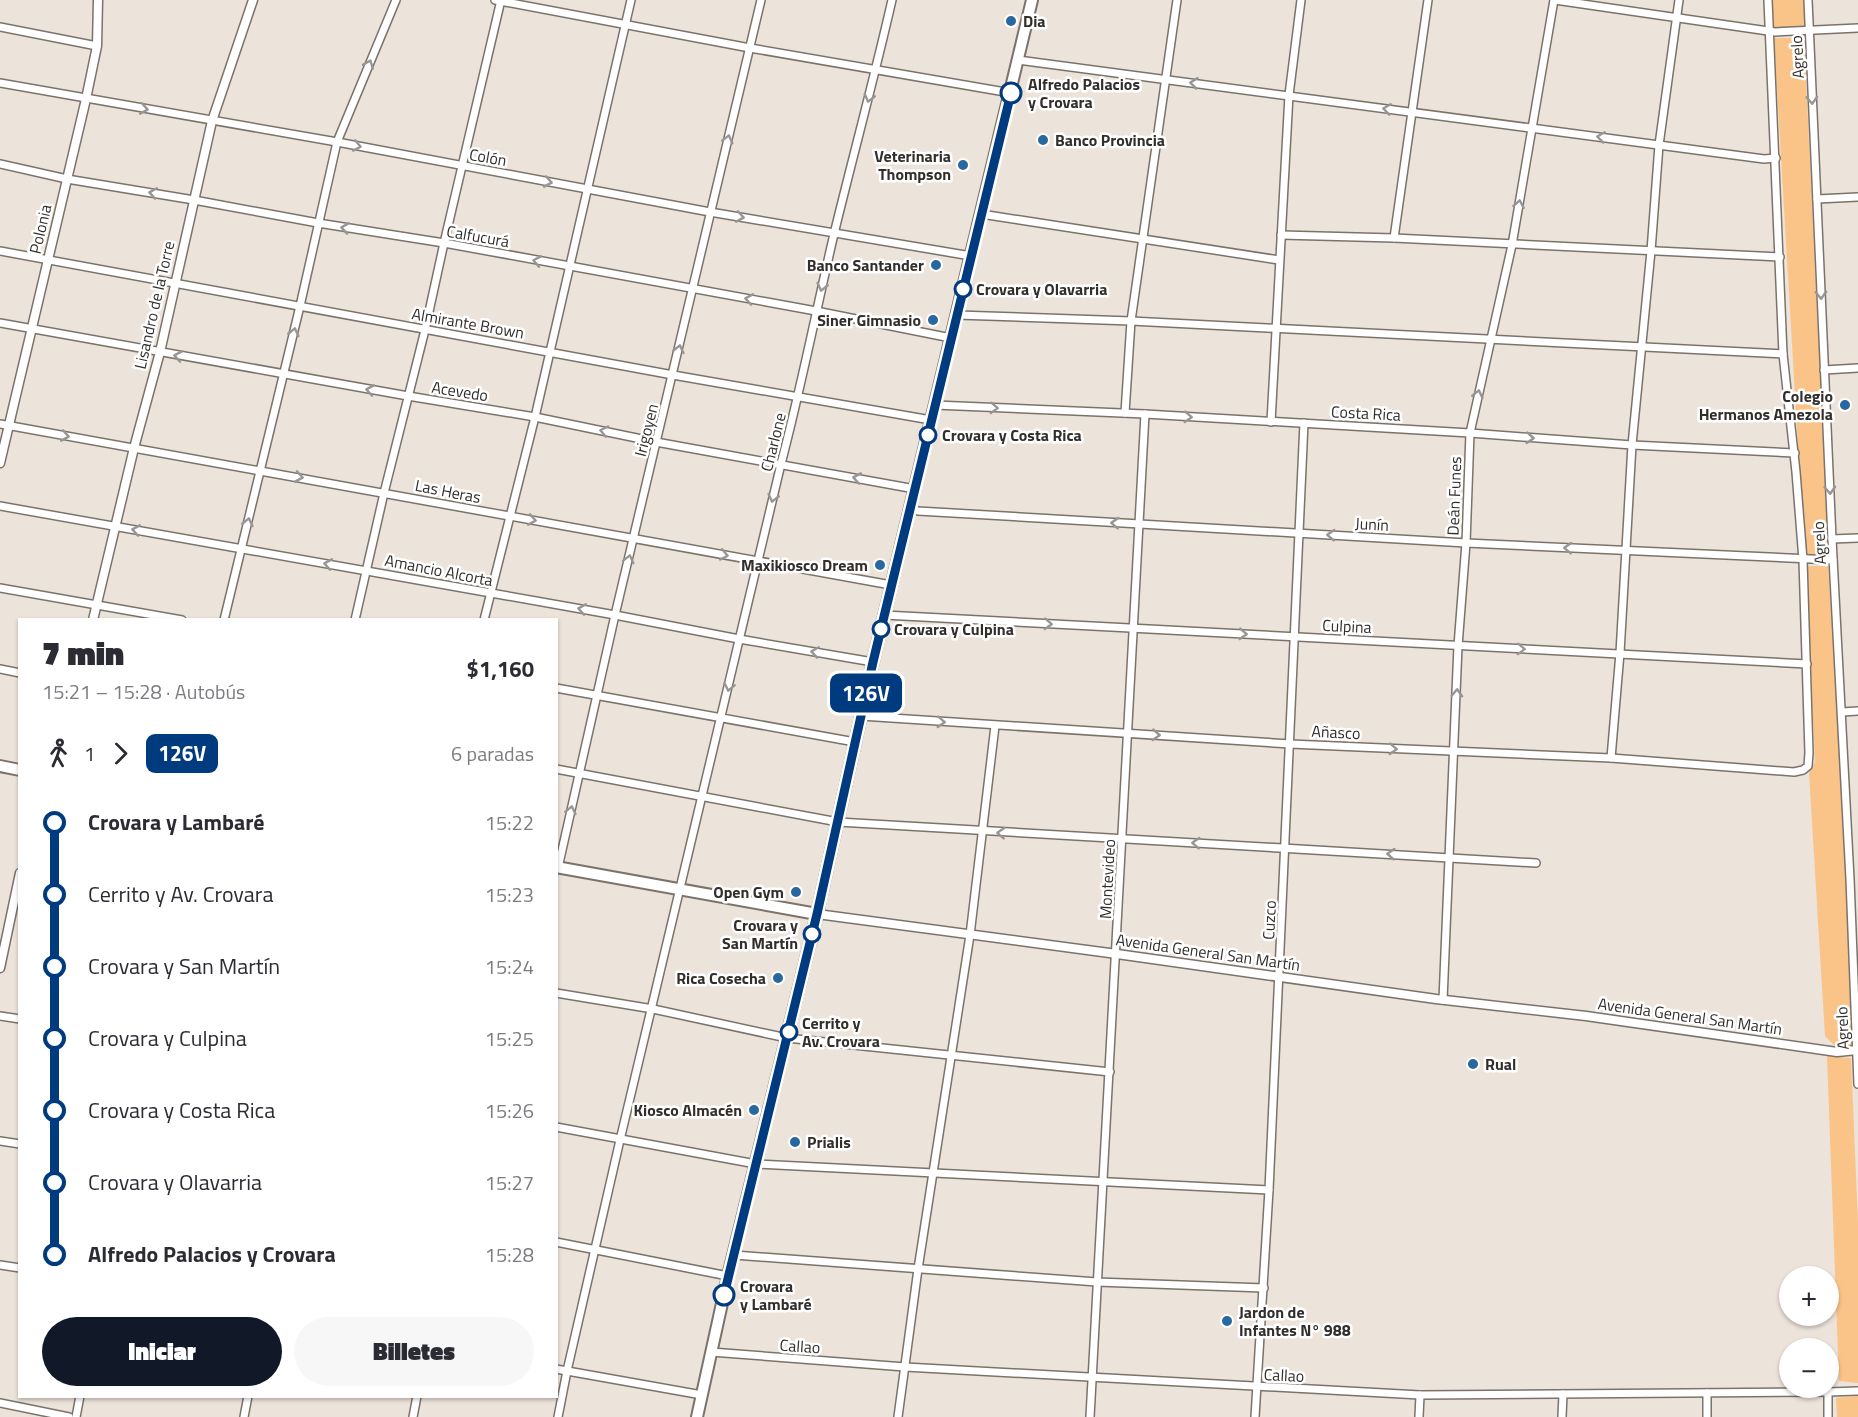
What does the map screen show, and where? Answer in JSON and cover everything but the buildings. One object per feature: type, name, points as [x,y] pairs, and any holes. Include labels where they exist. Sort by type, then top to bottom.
[{"type":"main road","points":[[697,1417],[728,1276],[817,914],[891,585],[1032,0]]},
{"type":"main road","points":[[0,766],[18,770]]},
{"type":"main road","name":"Avenida General San Martín","points":[[558,867],[817,914]]},
{"type":"street","name":"Polonia","points":[[0,463],[4,425],[31,329],[86,99],[97,46],[98,0]]},
{"type":"street","name":"Lisandro de la Torre","points":[[93,618],[114,527],[160,352],[212,121],[253,0]]},
{"type":"street","points":[[225,618],[337,142],[396,0]]},
{"type":"street","points":[[355,618],[384,493],[426,330],[499,0],[750,48],[1011,93]]},
{"type":"street","points":[[484,618],[535,417],[631,0]]},
{"type":"street","name":"Irigoyen","points":[[558,863],[761,0]]},
{"type":"street","name":"Charlone","points":[[558,1417],[620,1140],[798,397],[834,233],[892,0]]},
{"type":"street","points":[[1125,413],[1131,321],[1177,0]]},
{"type":"street","points":[[1271,422],[1289,95],[1301,0]]},
{"type":"street","points":[[1394,238],[1428,0]]},
{"type":"street","points":[[1554,0],[1769,32],[1858,28]]},
{"type":"street","name":"Deán Funes","points":[[1443,1000],[1458,646],[1466,543],[1470,433],[1512,245],[1554,0]]},
{"type":"street","points":[[1611,758],[1620,653],[1632,445],[1659,146],[1679,0]]},
{"type":"street","points":[[1768,0],[1784,354],[1795,453],[1803,560],[1807,664]]},
{"type":"street","name":"Agrelo","points":[[1808,0],[1833,560],[1854,879],[1858,1084]]},
{"type":"street","points":[[0,27],[97,46]]},
{"type":"street","points":[[1018,60],[1533,127],[1659,146],[1764,159],[1776,158]]},
{"type":"street","name":"Colón","points":[[0,83],[337,142],[710,212],[971,256]]},
{"type":"street","name":"Calfucurá","points":[[0,165],[67,179],[444,243],[951,338]]},
{"type":"street","points":[[1817,199],[1858,197]]},
{"type":"street","points":[[981,214],[1279,260]]},
{"type":"street","points":[[1281,235],[1394,238],[1780,257]]},
{"type":"street","name":"Almirante Brown","points":[[0,251],[673,375],[931,420]]},
{"type":"street","points":[[957,315],[1131,321],[1784,354]]},
{"type":"street","name":"Acevedo","points":[[0,323],[535,417],[656,442],[915,489]]},
{"type":"street","points":[[1824,370],[1858,368]]},
{"type":"street","name":"Costa Rica","points":[[935,405],[1145,414],[1795,453]]},
{"type":"street","name":"Montevideo","points":[[1090,1417],[1145,414]]},
{"type":"street","name":"Cuzco","points":[[1255,1417],[1264,1288],[1286,848],[1304,423]]},
{"type":"street","name":"Las Heras","points":[[4,425],[891,585]]},
{"type":"street","name":"Amancio Alcorta","points":[[0,506],[873,662]]},
{"type":"street","name":"Junín","points":[[910,508],[918,511],[1466,543],[1833,560]]},
{"type":"street","points":[[1832,539],[1858,538]]},
{"type":"street","points":[[0,588],[171,618]]},
{"type":"street","name":"Culpina","points":[[885,615],[1807,664]]},
{"type":"street","name":"Añasco","points":[[861,716],[1290,744],[1611,758],[1794,771],[1803,770],[1808,766],[1807,664]]},
{"type":"street","points":[[0,669],[18,673]]},
{"type":"street","points":[[558,688],[855,742]]},
{"type":"street","points":[[1842,712],[1858,711]]},
{"type":"street","points":[[898,1417],[918,1269],[970,935],[995,726]]},
{"type":"street","points":[[558,770],[838,822],[1536,863]]},
{"type":"street","points":[[0,968],[17,892]]},
{"type":"street","name":"Avenida General San Martín","points":[[817,914],[1443,1000],[1596,1017],[1837,1052],[1857,1050]]},
{"type":"street","points":[[558,993],[653,1009],[787,1038],[1110,1072]]},
{"type":"street","points":[[0,1016],[18,1019]]},
{"type":"street","points":[[558,1127],[756,1164],[1269,1190]]},
{"type":"street","points":[[0,1141],[18,1144]]},
{"type":"street","points":[[558,1242],[728,1276]]},
{"type":"street","points":[[734,1256],[1097,1282],[1264,1288]]},
{"type":"street","points":[[0,1264],[18,1268]]},
{"type":"street","name":"Callao","points":[[711,1352],[905,1367],[1420,1395],[1779,1392]]},
{"type":"street","points":[[558,1369],[702,1395]]},
{"type":"street","name":"Callao","points":[[1839,1391],[1858,1390]]},
{"type":"street","points":[[1707,1393],[1707,1417]]},
{"type":"street","points":[[1562,1417],[1563,1394]]},
{"type":"street","points":[[1419,1417],[1420,1395]]},
{"type":"street","points":[[76,1417],[80,1398]]},
{"type":"street","points":[[244,1417],[248,1398]]},
{"type":"street","points":[[412,1417],[417,1398]]},
{"type":"street","points":[[1828,1398],[1828,1417]]},
{"type":"street","points":[[0,1403],[69,1417]]},
{"type":"shaded area","points":[[1770,0],[1804,0],[1805,30],[1772,29]]},
{"type":"shaded area","points":[[1774,38],[1804,38],[1829,557],[1811,557],[1807,553],[1798,446]]},
{"type":"shaded area","points":[[1806,566],[1828,566],[1842,774],[1855,1040],[1850,1048],[1836,1047],[1825,1036],[1809,773],[1815,762]]},
{"type":"shaded area","points":[[1827,1056],[1851,1058],[1858,1223],[1858,1383],[1839,1381],[1837,1326],[1839,1326],[1839,1266],[1835,1266]]},
{"type":"shaded area","points":[[1858,1396],[1858,1417],[1837,1417],[1836,1398]]},
{"type":"bus line","name":"126V","points":[[724,1295],[817,914],[873,662],[1011,93]]},
{"type":"place","name":"Dia","points":[[1011,21]]},
{"type":"place","name":"Alfredo Palacios y Crovara","points":[[1011,93]]},
{"type":"place","name":"Banco Provincia","points":[[1043,140]]},
{"type":"place","name":"Veterinaria Thompson","points":[[963,165]]},
{"type":"place","name":"Banco Santander","points":[[936,265]]},
{"type":"place","name":"Crovara y Olavarria","points":[[963,289]]},
{"type":"place","name":"Siner Gimnasio","points":[[933,320]]},
{"type":"place","name":"Colegio Hermanos Amezola","points":[[1845,405]]},
{"type":"place","name":"Crovara y Costa Rica","points":[[928,435]]},
{"type":"place","name":"Maxikiosco Dream","points":[[880,565]]},
{"type":"place","name":"Crovara y Culpina","points":[[881,629]]},
{"type":"place","name":"Open Gym","points":[[796,892]]},
{"type":"place","name":"Crovara y San Martín","points":[[812,934]]},
{"type":"place","name":"Rica Cosecha","points":[[778,978]]},
{"type":"place","name":"Cerrito y Av. Crovara","points":[[789,1032]]},
{"type":"place","name":"Rual","points":[[1473,1064]]},
{"type":"place","name":"Kiosco Almacén","points":[[754,1110]]},
{"type":"place","name":"Prialis","points":[[795,1142]]},
{"type":"place","name":"Crovara y Lambaré","points":[[724,1295]]},
{"type":"place","name":"Jardon de Infantes N° 988","points":[[1227,1321]]}]
